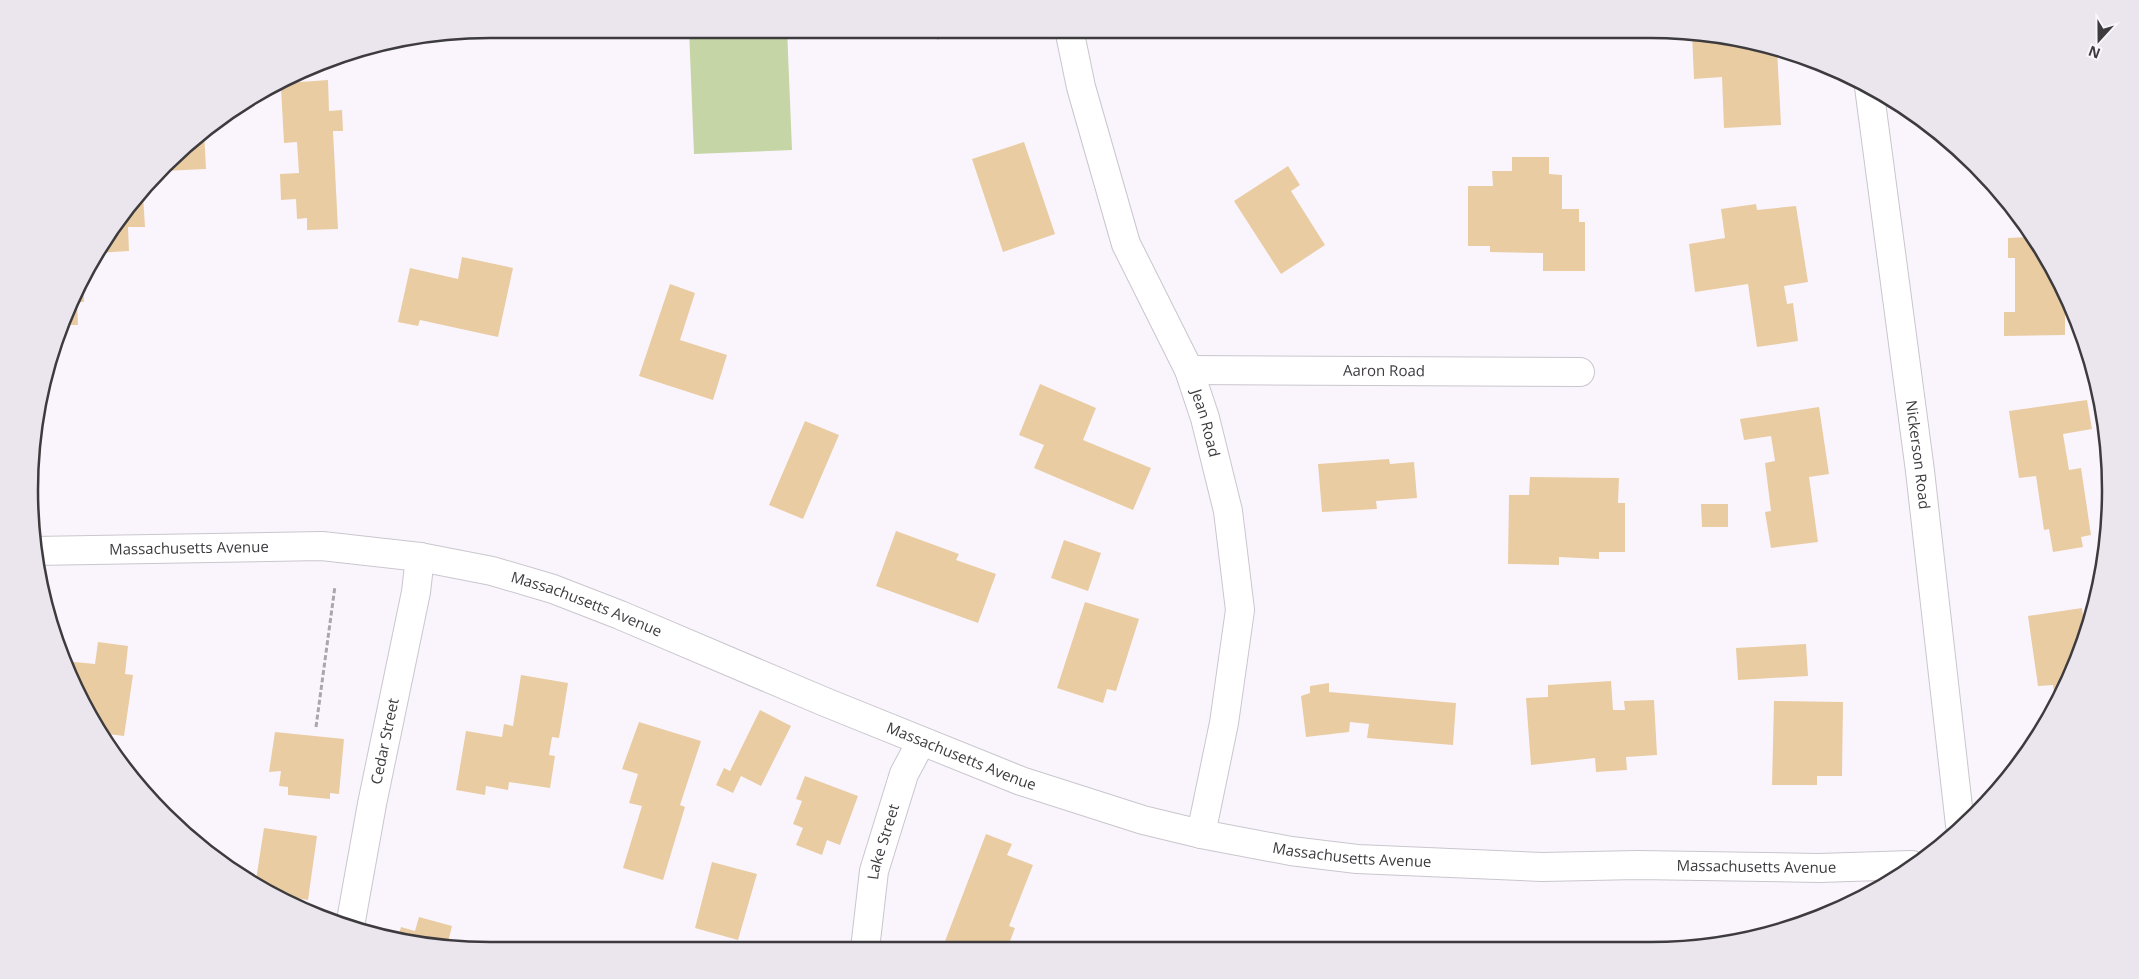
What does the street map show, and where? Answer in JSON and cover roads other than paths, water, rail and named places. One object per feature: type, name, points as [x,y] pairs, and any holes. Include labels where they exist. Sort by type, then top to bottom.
[{"type":"street","name":"Jean Road","points":[[1072,38],[1081,87],[1126,244],[1188,370],[1205,418],[1228,511],[1240,610],[1224,723],[1201,834]]},
{"type":"street","name":"Nickerson Road","points":[[1870,95],[1918,461],[1959,818]]},
{"type":"street","name":"Aaron Road","points":[[1188,370],[1580,372]]},
{"type":"street","name":"Massachusetts Avenue","points":[[41,551],[322,546],[420,557],[492,571],[554,590],[668,635],[921,742],[1021,781],[1143,820],[1201,834],[1291,851],[1357,859],[1542,866],[1638,865],[1818,868],[1899,866]]},
{"type":"street","name":"Cedar Street","points":[[351,920],[372,804],[416,592],[420,557]]},
{"type":"street","name":"Lake Street","points":[[866,942],[874,871],[904,774],[921,742]]}]
